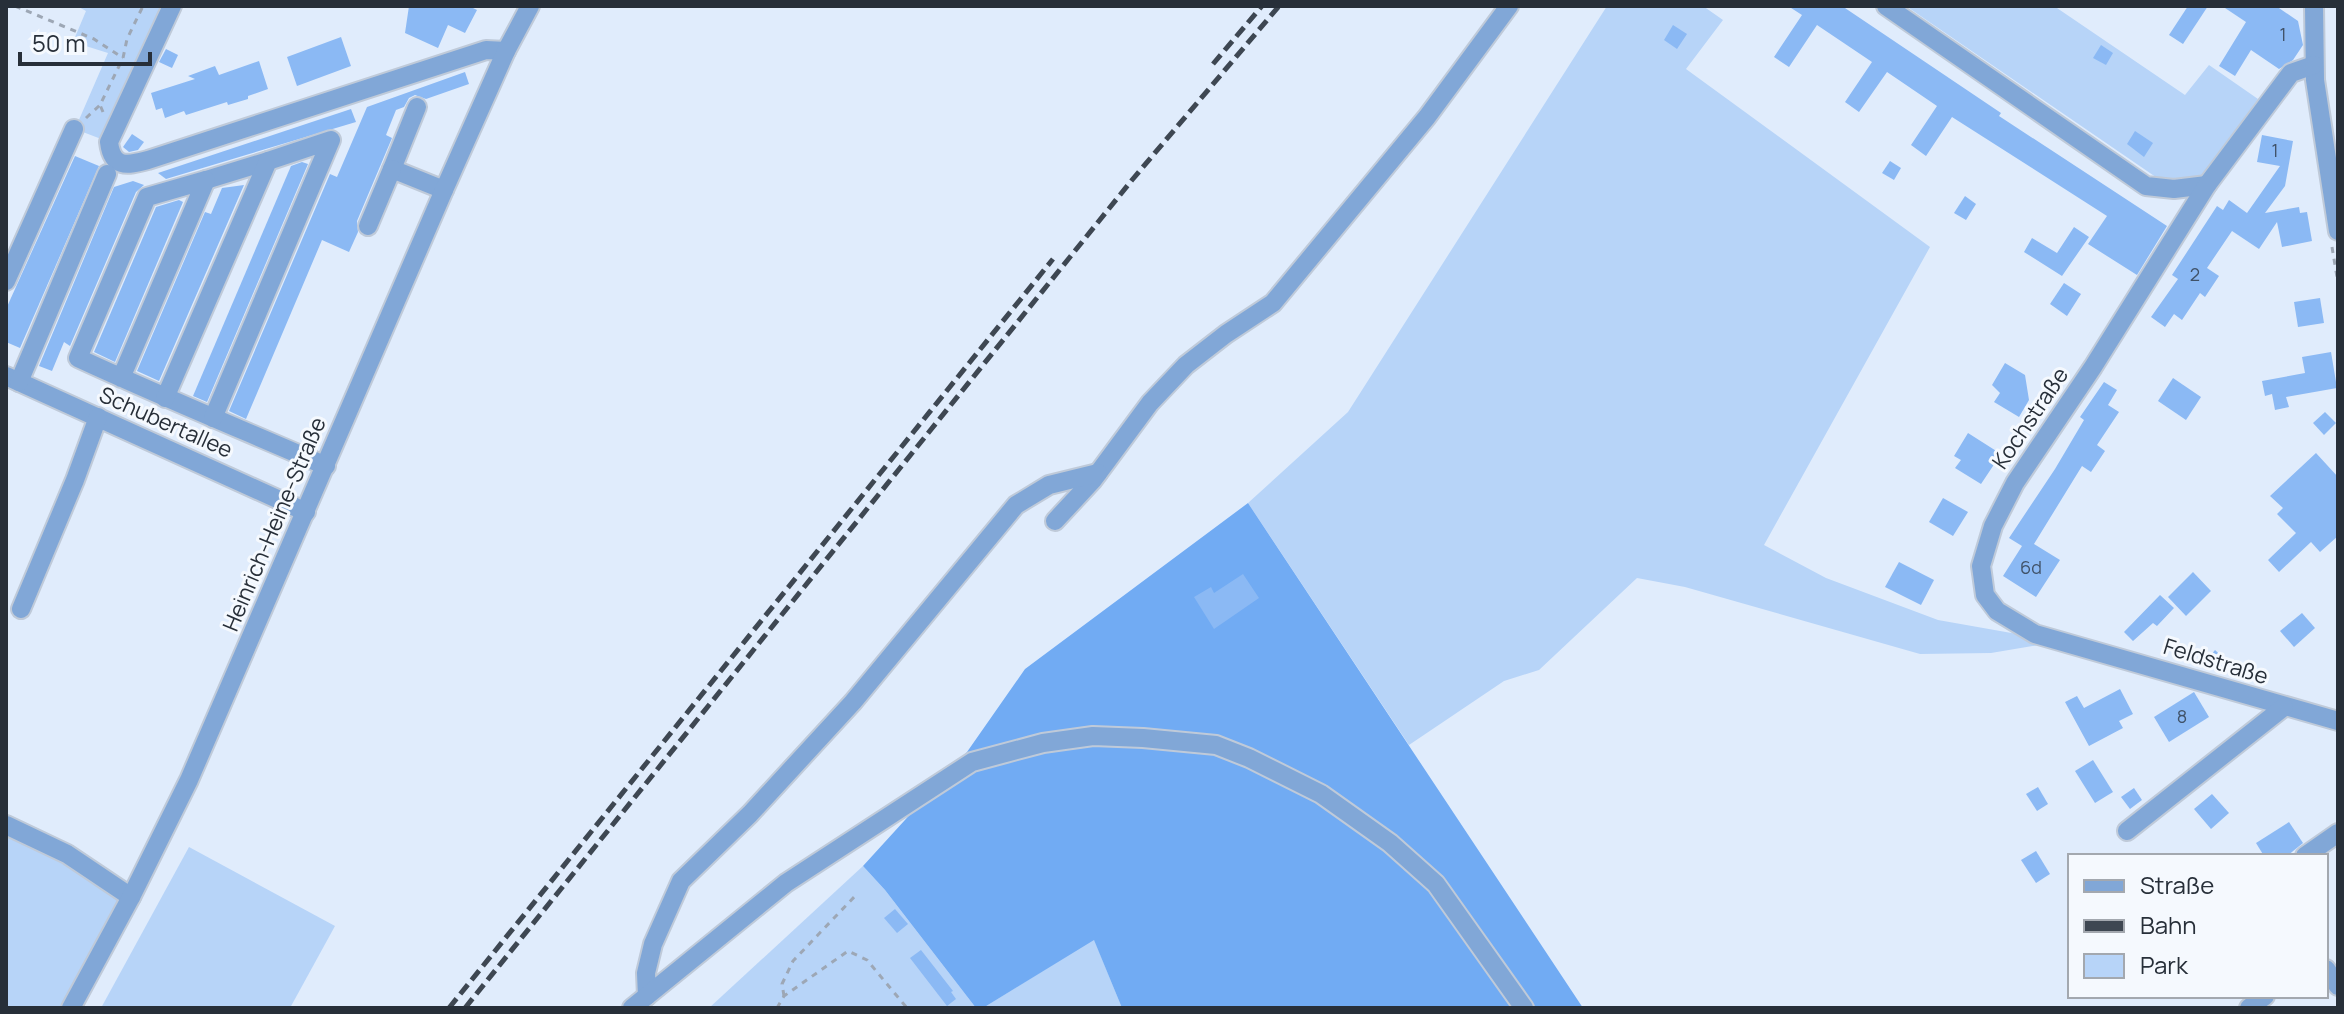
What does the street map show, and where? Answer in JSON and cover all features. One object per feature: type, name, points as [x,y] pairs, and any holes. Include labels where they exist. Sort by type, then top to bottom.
[{"type":"street","points":[[172,6],[109,142],[111,154],[118,162],[131,165],[486,50],[506,51]]},
{"type":"street","name":"Heinrich-Heine-Straße","points":[[71,1008],[189,780],[444,190],[506,51],[530,6]]},
{"type":"street","points":[[1055,521],[1098,473],[1150,403],[1186,365],[1273,303],[1427,117],[1509,6]]},
{"type":"street","points":[[1886,6],[2146,186],[2174,189],[2207,185]]},
{"type":"street","points":[[2314,6],[2314,65],[2338,231]]},
{"type":"street","name":"Kochstraße","points":[[2080,645],[2035,634],[1997,611],[1985,595],[1981,566],[1993,526],[2015,483],[2093,367],[2207,185],[2291,73],[2314,65]]},
{"type":"street","points":[[368,226],[417,107]]},
{"type":"street","points":[[6,281],[74,129]]},
{"type":"street","points":[[213,418],[331,140],[147,197],[78,358],[165,398],[326,466]]},
{"type":"street","points":[[165,398],[268,161]]},
{"type":"street","points":[[392,169],[444,190]]},
{"type":"street","points":[[12,379],[107,174]]},
{"type":"street","points":[[121,378],[206,180]]},
{"type":"street","name":"Schubertallee","points":[[12,379],[306,512]]},
{"type":"street","points":[[21,609],[98,417]]},
{"type":"street","points":[[640,1002],[653,944],[681,881],[750,814],[853,702],[1016,505],[1049,485],[1098,473]]},
{"type":"street","name":"Feldstraße","points":[[2080,645],[2338,721]]},
{"type":"street","points":[[2127,831],[2284,707]]},
{"type":"street","points":[[640,1002],[786,883],[972,762],[1043,743],[1093,736],[1216,745],[1321,794],[1390,843],[1436,884],[1524,1008]]},
{"type":"street","points":[[6,825],[67,854],[131,897]]},
{"type":"street","points":[[2308,854],[2338,833]]},
{"type":"path","points":[[15,6],[94,39],[123,58]]},
{"type":"path","points":[[114,133],[100,105],[143,6]]},
{"type":"path","points":[[784,996],[782,984],[793,961],[857,894]]},
{"type":"path","points":[[777,1008],[784,996],[848,951],[867,960],[907,1008]]},
{"type":"green space","points":[[77,6],[171,6],[109,142],[75,129],[108,53],[73,42],[86,11]]},
{"type":"green space","points":[[1607,6],[1703,6],[1723,20],[1686,69],[1930,247],[1764,545],[1826,578],[1938,620],[2080,645],[2039,645],[1991,653],[1920,654],[1685,587],[1637,578],[1539,670],[1504,681],[1409,745],[1248,503],[1348,412]]},
{"type":"green space","points":[[1906,6],[2054,6],[2185,95],[2209,65],[2258,99],[2202,178],[2166,184]]},
{"type":"green space","points":[[6,825],[131,897],[71,1008],[6,1008]]},
{"type":"green space","points":[[189,847],[335,926],[290,1008],[101,1008]]},
{"type":"green space","points":[[863,866],[976,1008],[709,1008]]},
{"type":"green space","points":[[1094,939],[1122,1008],[983,1008]]},
{"type":"shaded area","points":[[1248,503],[1583,1008],[1122,1008],[1094,940],[983,1008],[976,1008],[863,866],[967,752],[1025,669]]},
{"type":"building","points":[[409,6],[469,6],[477,10],[465,33],[448,25],[438,48],[405,33]]},
{"type":"building","points":[[1788,6],[1842,6],[2001,113],[1999,116],[2167,226],[2137,275],[2088,244],[2107,216],[1952,117],[1926,156],[1911,145],[1937,106],[1887,72],[1859,112],[1845,102],[1872,62],[1817,25],[1789,67],[1774,57],[1802,15]]},
{"type":"building","points":[[2188,6],[2208,6],[2183,44],[2169,35]]},
{"type":"building","points":[[2222,6],[2276,6],[2298,21],[2303,45],[2293,60],[2279,69],[2251,50],[2235,76],[2219,66],[2246,22]]},
{"type":"building","points":[[1673,25],[1687,34],[1677,49],[1664,40]]},
{"type":"building","points":[[341,37],[351,66],[297,86],[287,57]]},
{"type":"building","points":[[2101,45],[2113,53],[2106,65],[2093,58]]},
{"type":"building","points":[[166,49],[178,55],[172,68],[159,62]]},
{"type":"building","points":[[259,61],[268,89],[248,96],[248,99],[186,115],[184,111],[165,118],[162,108],[156,110],[151,93],[195,79],[188,76],[215,66],[219,75]]},
{"type":"building","points":[[465,72],[469,84],[426,99],[415,95],[404,107],[396,110],[386,135],[392,138],[357,221],[358,232],[349,252],[322,240],[246,419],[229,411],[330,174],[337,177],[367,107]]},
{"type":"building","points":[[351,109],[356,122],[166,179],[158,173]]},
{"type":"building","points":[[2135,131],[2153,143],[2144,157],[2127,144]]},
{"type":"building","points":[[132,134],[144,142],[138,150],[129,152],[123,147]]},
{"type":"building","points":[[2262,135],[2293,141],[2285,186],[2265,213],[2299,207],[2300,213],[2307,212],[2312,241],[2282,247],[2277,222],[2259,249],[2232,231],[2207,268],[2219,276],[2205,297],[2200,293],[2182,320],[2174,314],[2165,327],[2151,317],[2178,279],[2172,275],[2217,206],[2223,210],[2229,200],[2247,213],[2280,166],[2257,162]]},
{"type":"building","points":[[75,156],[99,166],[20,348],[6,342],[6,309]]},
{"type":"building","points":[[1890,161],[1901,168],[1894,180],[1882,173]]},
{"type":"building","points":[[302,162],[308,164],[207,402],[193,396],[291,166]]},
{"type":"building","points":[[133,181],[144,185],[136,192],[70,346],[64,342],[52,371],[39,366],[114,187]]},
{"type":"building","points":[[244,185],[159,381],[137,371],[205,212],[211,214],[222,188]]},
{"type":"building","points":[[1965,196],[1976,204],[1966,220],[1954,213]]},
{"type":"building","points":[[179,200],[183,202],[115,362],[94,352],[156,207]]},
{"type":"building","points":[[2074,227],[2089,237],[2062,276],[2024,252],[2032,238],[2057,253]]},
{"type":"building","points":[[2064,283],[2081,294],[2067,316],[2050,304]]},
{"type":"building","points":[[2320,298],[2324,323],[2298,327],[2294,302]]},
{"type":"building","points":[[2331,352],[2337,388],[2286,397],[2289,407],[2275,410],[2272,394],[2265,396],[2262,381],[2305,373],[2302,357]]},
{"type":"building","points":[[2005,363],[2025,375],[2029,400],[2019,417],[1994,402],[2000,393],[1992,385]]},
{"type":"building","points":[[2173,378],[2201,397],[2186,420],[2158,401]]},
{"type":"building","points":[[2104,382],[2117,390],[2108,405],[2119,412],[2097,445],[2105,451],[2091,472],[2082,466],[2034,544],[2060,560],[2036,597],[2003,576],[2022,546],[2009,538],[2055,469],[2084,420],[2080,417]]},
{"type":"building","points":[[2325,412],[2336,423],[2324,435],[2313,423]]},
{"type":"building","points":[[1968,433],[2001,454],[1981,484],[1955,468],[1961,460],[1954,456]]},
{"type":"building","points":[[2316,453],[2338,477],[2338,536],[2320,552],[2311,542],[2279,572],[2268,560],[2296,533],[2277,514],[2283,508],[2270,496]]},
{"type":"building","points":[[1943,498],[1968,512],[1953,536],[1929,522]]},
{"type":"building","points":[[1899,562],[1934,580],[1921,605],[1885,587]]},
{"type":"building","points":[[2193,572],[2211,591],[2186,616],[2168,597]]},
{"type":"building","points":[[1243,574],[1259,598],[1214,629],[1194,597],[1211,587],[1214,593]]},
{"type":"building","points":[[2160,595],[2174,608],[2157,626],[2153,623],[2133,641],[2124,632]]},
{"type":"building","points":[[2302,613],[2315,628],[2294,647],[2280,631]]},
{"type":"building","points":[[2215,650],[2227,661],[2218,671],[2206,661]]},
{"type":"building","points":[[2120,689],[2133,714],[2119,721],[2123,728],[2089,746],[2065,702],[2077,696],[2084,708]]},
{"type":"building","points":[[2194,692],[2209,717],[2169,742],[2154,717]]},
{"type":"building","points":[[2093,760],[2113,792],[2095,803],[2075,771]]},
{"type":"building","points":[[2038,787],[2048,804],[2037,811],[2026,794]]},
{"type":"building","points":[[2134,788],[2142,800],[2130,809],[2121,797]]},
{"type":"building","points":[[2212,794],[2229,813],[2211,829],[2194,809]]},
{"type":"building","points":[[2289,822],[2303,843],[2289,854],[2263,854],[2256,843]]},
{"type":"building","points":[[2036,851],[2050,874],[2036,883],[2021,860]]},
{"type":"building","points":[[895,909],[908,924],[897,933],[884,918]]},
{"type":"building","points":[[921,950],[953,991],[956,999],[947,1006],[910,958]]},
{"type":"railway","points":[[1213,64],[1262,6]]},
{"type":"railway","points":[[465,1008],[1132,180],[1279,6]]},
{"type":"railway","points":[[449,1008],[1053,259]]}]
